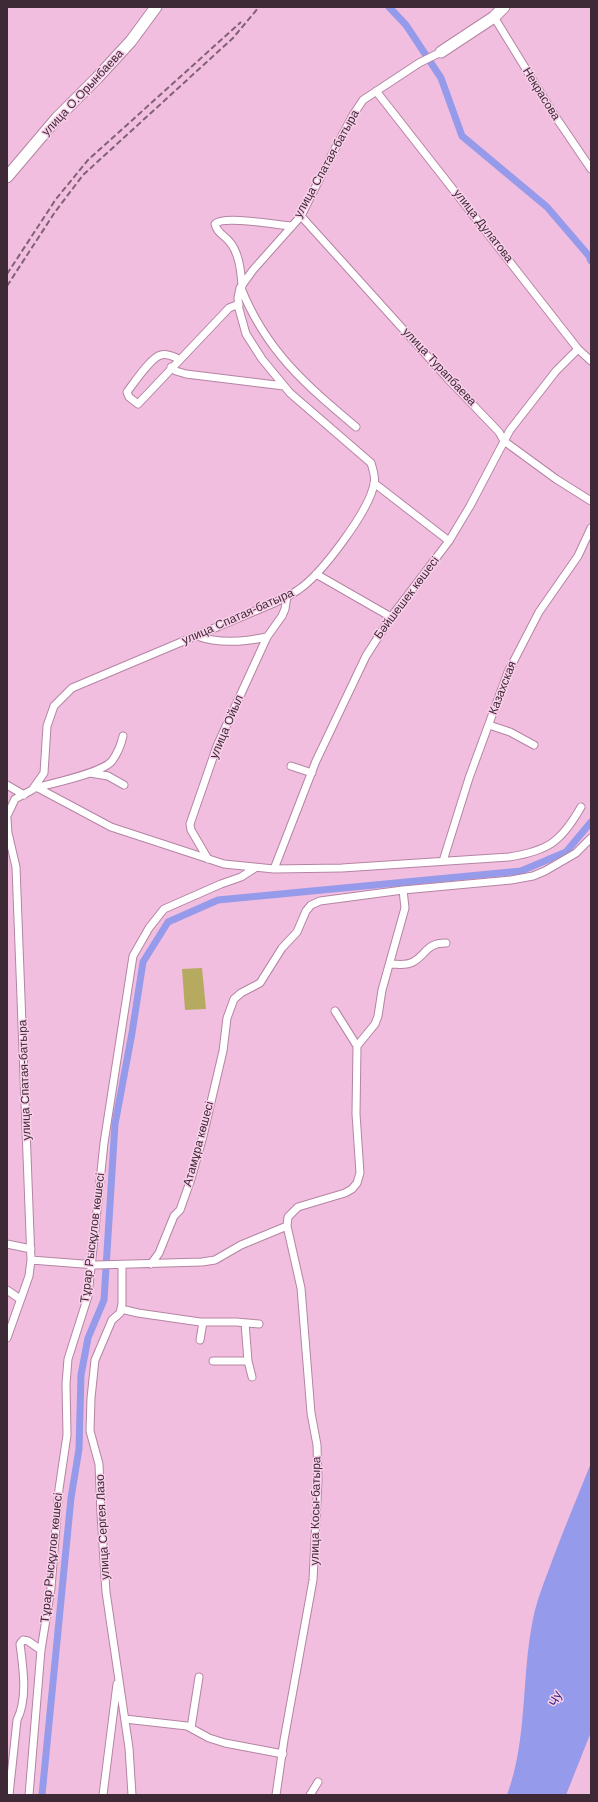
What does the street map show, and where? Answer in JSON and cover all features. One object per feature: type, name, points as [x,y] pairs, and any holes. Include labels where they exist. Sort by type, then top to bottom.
[{"type":"street","name":"улица О.Орынбаева","points":[[7,177],[57,118],[131,41],[156,7]]},
{"type":"street","points":[[441,52],[494,17],[504,7]]},
{"type":"street","name":"Некрасова","points":[[494,17],[553,113],[591,169]]},
{"type":"street","name":"улица Спатая-батыра","points":[[7,1338],[29,1276],[31,1249],[16,867],[8,837],[7,817],[15,799],[35,789],[44,773],[47,726],[54,706],[72,688],[197,636],[299,590],[316,574],[342,542],[366,504],[374,483],[374,473],[371,463],[359,451],[300,402],[284,386],[262,359],[246,334],[239,304],[241,287],[253,270],[301,216],[353,115],[363,100],[419,63],[441,52]]},
{"type":"street","name":"улица Дулатова","points":[[376,91],[578,349],[591,360]]},
{"type":"street","name":"улица Турапбаева","points":[[301,216],[448,379],[499,432],[504,441],[556,479],[591,501]]},
{"type":"street","points":[[292,226],[230,220],[218,220],[214,224],[217,230],[229,241],[236,252],[241,272],[241,287],[258,324],[272,347],[309,387],[356,427]]},
{"type":"street","points":[[179,359],[170,355],[160,355],[153,360],[127,392],[129,397],[138,404],[179,359],[229,308],[239,304]]},
{"type":"street","points":[[244,325],[258,324]]},
{"type":"street","name":"Бәйшешек көшесі","points":[[274,869],[312,773],[366,656],[390,617],[449,542],[470,506],[510,430],[556,371],[578,349]]},
{"type":"street","points":[[172,367],[176,371],[186,374],[284,386]]},
{"type":"street","points":[[374,483],[449,542]]},
{"type":"street","name":"Казахская","points":[[443,861],[469,778],[508,672],[523,640],[539,612],[578,556],[591,528]]},
{"type":"street","points":[[316,574],[390,617]]},
{"type":"street","name":"улица Ойыл","points":[[208,859],[191,830],[190,824],[218,746],[267,637],[282,616],[285,609],[287,596]]},
{"type":"street","points":[[197,636],[210,641],[267,637]]},
{"type":"street","points":[[489,725],[510,732],[534,745]]},
{"type":"street","points":[[35,789],[90,773],[111,763],[120,746],[123,736]]},
{"type":"street","points":[[291,766],[312,773]]},
{"type":"street","points":[[90,773],[108,776],[124,785]]},
{"type":"street","points":[[7,785],[24,795]]},
{"type":"street","points":[[35,789],[112,827],[224,864],[274,869],[342,868],[509,857],[528,854],[537,851],[561,836],[567,830],[581,807]]},
{"type":"street","points":[[7,801],[15,799]]},
{"type":"street","points":[[356,1046],[375,1024],[378,1016],[382,990],[405,908],[403,890],[511,880],[533,876],[555,866],[576,853],[591,838]]},
{"type":"street","name":"Тұрар Рысқұлов көшесі","points":[[29,1795],[40,1650],[51,1588],[59,1489],[67,1435],[66,1384],[68,1359],[88,1296],[94,1265],[104,1144],[133,956],[149,928],[164,909],[221,884],[241,877],[256,868]]},
{"type":"street","name":"Атамұра көшесі","points":[[151,1264],[159,1253],[174,1216],[180,1210],[193,1171],[203,1136],[223,1051],[227,1018],[234,999],[241,993],[260,983],[282,948],[297,932],[306,911],[311,905],[320,901],[403,890]]},
{"type":"street","points":[[390,964],[406,965],[414,962],[426,949],[434,944],[446,943]]},
{"type":"street","points":[[31,1260],[94,1265],[202,1262],[215,1260],[241,1245],[287,1226],[288,1217],[298,1208],[345,1193],[352,1189],[357,1183],[360,1173],[356,1114],[356,1046],[335,1011]]},
{"type":"street","name":"улица Косы-батыра","points":[[276,1795],[313,1580],[318,1480],[317,1445],[311,1413],[301,1288],[287,1226]]},
{"type":"street","points":[[7,1244],[31,1249]]},
{"type":"street","points":[[119,1265],[121,1309],[138,1313],[204,1322],[259,1324]]},
{"type":"street","points":[[7,1290],[20,1299]]},
{"type":"street","name":"улица Сергея Лазо","points":[[121,1309],[112,1320],[95,1360],[91,1398],[90,1432],[99,1464],[100,1514],[106,1592],[129,1748],[132,1795]]},
{"type":"street","points":[[200,1340],[204,1322]]},
{"type":"street","points":[[245,1323],[248,1361],[252,1377]]},
{"type":"street","points":[[213,1361],[248,1361]]},
{"type":"street","points":[[10,1795],[17,1720],[21,1712],[24,1687],[20,1644],[23,1640],[28,1640],[40,1650]]},
{"type":"street","points":[[104,1795],[118,1675]]},
{"type":"street","points":[[191,1728],[199,1677]]},
{"type":"street","points":[[125,1719],[187,1726],[209,1738],[225,1743],[283,1754]]},
{"type":"street","points":[[310,1795],[318,1782]]},
{"type":"shaded area","points":[[202,968],[206,1009],[185,1010],[182,969]]},
{"type":"water","name":"Чу","points":[[591,1463],[591,1732],[566,1795],[507,1795],[514,1774],[518,1752],[529,1641],[533,1619],[541,1590]]},
{"type":"waterway","points":[[389,7],[406,25],[441,78],[462,136],[547,207],[589,256],[591,261]]},
{"type":"waterway","points":[[42,1795],[71,1498],[79,1449],[81,1375],[88,1338],[104,1300],[115,1124],[132,1033],[143,962],[168,922],[218,900],[521,871],[566,852],[591,822]]},
{"type":"railway","points":[[7,286],[55,212],[83,175],[233,38],[259,7]]},
{"type":"railway","points":[[7,274],[56,199],[88,160],[241,22]]}]
